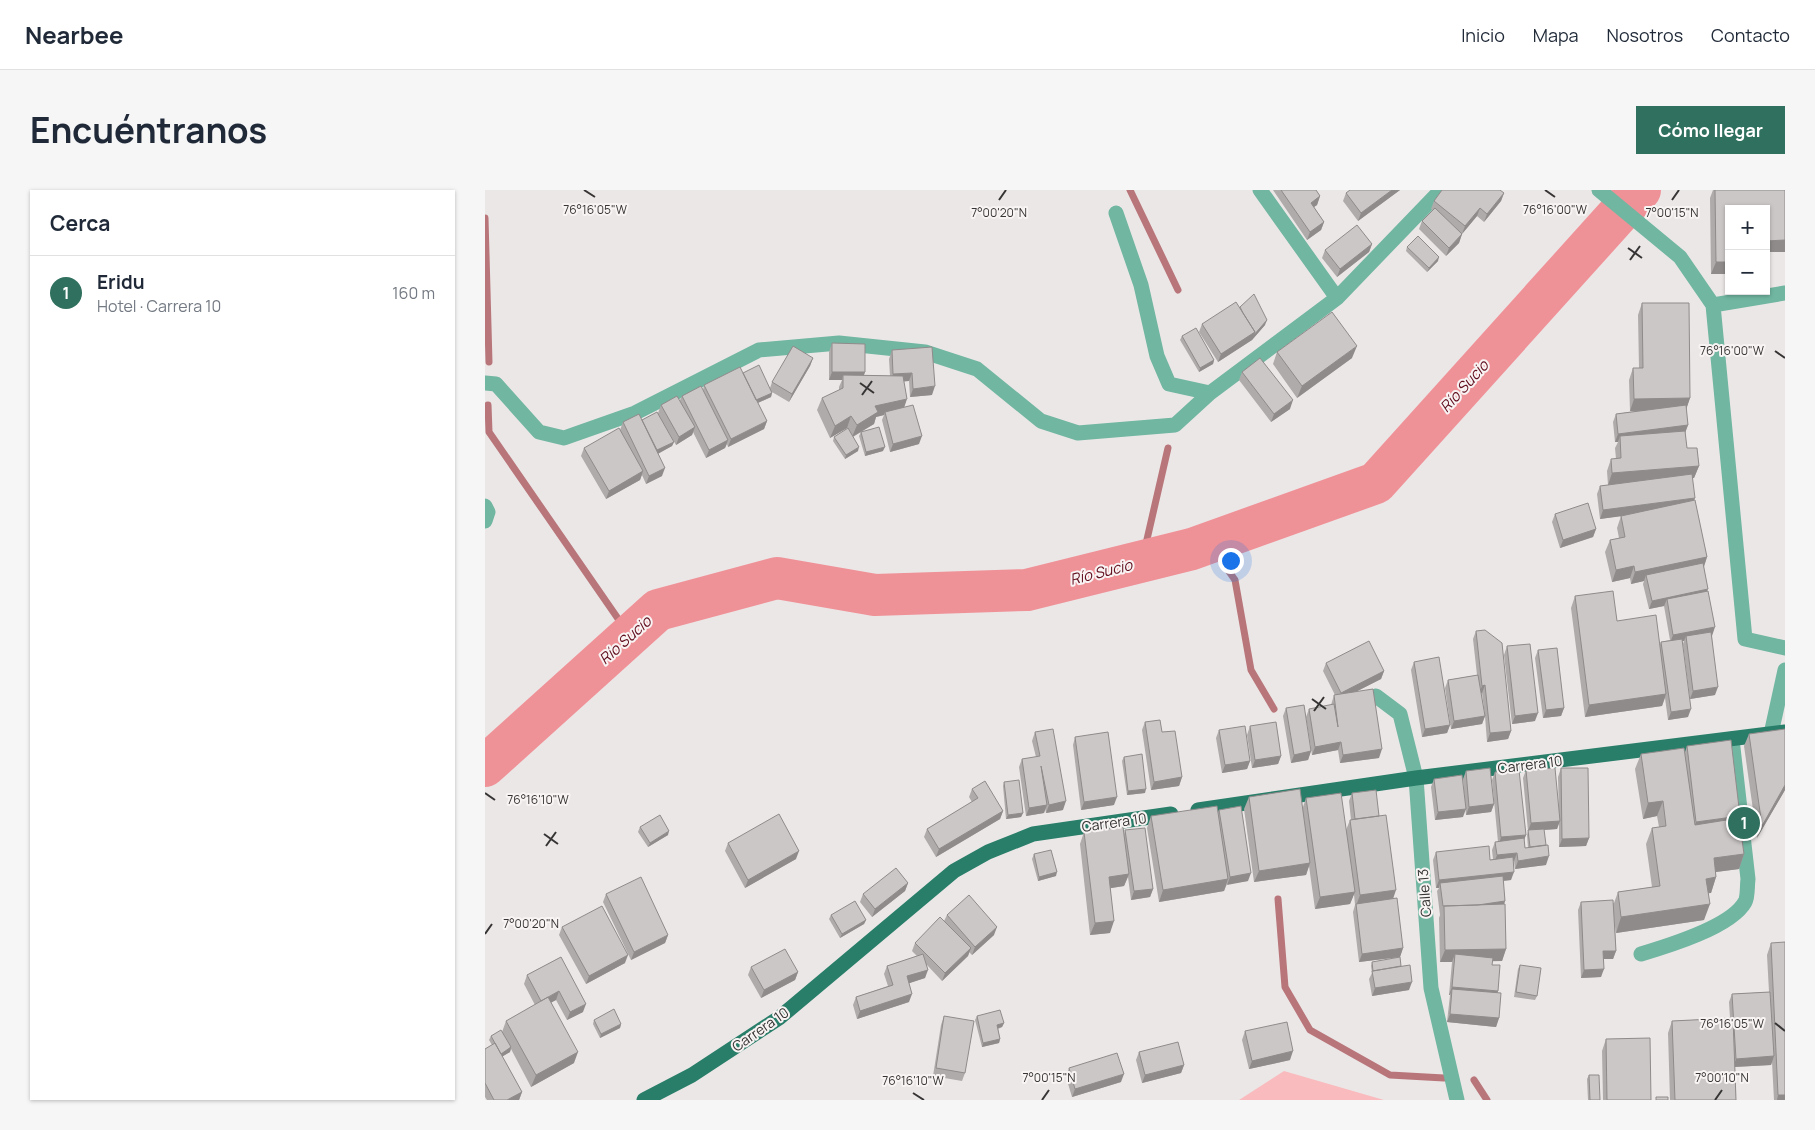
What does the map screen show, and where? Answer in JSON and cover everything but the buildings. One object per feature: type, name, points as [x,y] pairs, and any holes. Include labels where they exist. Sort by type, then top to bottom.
[{"type":"main road","name":"Carrera 10","points":[[643,1100],[692,1075],[779,1018],[954,871],[988,852],[1033,834],[1416,778],[1778,733]]},
{"type":"street","points":[[1260,190],[1337,298]]},
{"type":"street","points":[[485,383],[496,384],[539,432],[564,438],[635,413],[759,350],[839,343],[925,352],[977,369],[1041,421],[1078,433],[1175,425],[1210,393],[1337,298],[1441,190]]},
{"type":"street","points":[[1599,190],[1680,257],[1713,305],[1745,639],[1785,648]]},
{"type":"street","points":[[1116,213],[1141,286],[1157,356],[1169,384],[1210,393]]},
{"type":"street","points":[[1713,305],[1785,293]]},
{"type":"street","points":[[485,506],[488,512],[485,521]]},
{"type":"street","points":[[1778,733],[1785,670]]},
{"type":"street","name":"Calle 13","points":[[1377,696],[1399,714],[1416,778],[1431,988],[1457,1100]]},
{"type":"street","points":[[1641,954],[1675,944],[1726,920],[1745,902],[1748,879],[1732,739]]},
{"type":"shaded area","points":[[1284,1071],[1384,1100],[1239,1100]]},
{"type":"waterway","points":[[1130,190],[1178,290]]},
{"type":"waterway","name":"Río Sucio","points":[[485,766],[658,610],[777,578],[875,595],[1027,590],[1192,549],[1376,483],[1640,190]]},
{"type":"waterway","points":[[485,218],[489,362]]},
{"type":"waterway","points":[[488,405],[489,432],[630,636]]},
{"type":"waterway","points":[[1142,561],[1168,448]]},
{"type":"waterway","points":[[1201,546],[1221,560],[1235,580],[1251,670],[1274,709]]},
{"type":"waterway","points":[[1278,899],[1285,987],[1310,1030],[1390,1075],[1444,1078]]},
{"type":"waterway","points":[[1474,1080],[1487,1100]]},
{"type":"place","name":"Eridu","points":[[1744,823]]}]
